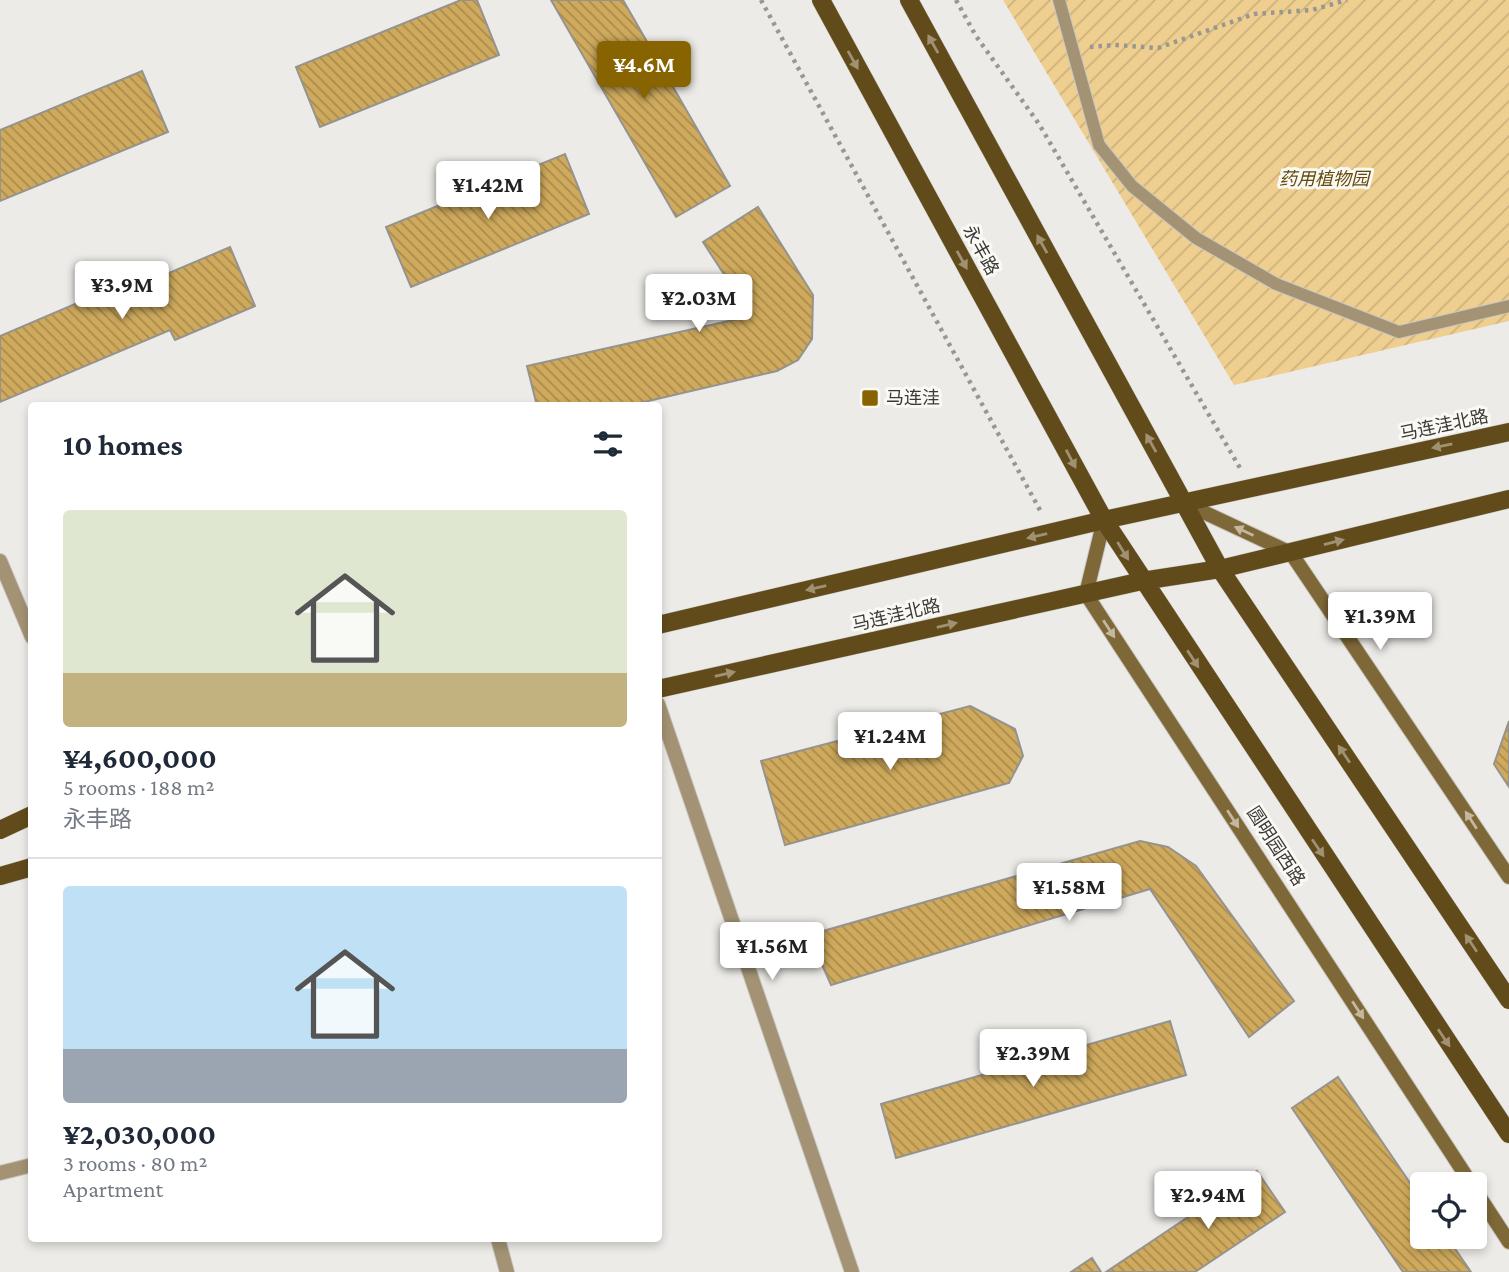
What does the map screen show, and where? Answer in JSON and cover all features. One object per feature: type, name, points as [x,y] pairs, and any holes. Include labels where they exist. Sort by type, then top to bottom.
[{"type":"main road","name":"永丰路","points":[[821,0],[1104,520],[1142,581]]},
{"type":"main road","points":[[909,0],[1220,569],[1509,1000]]},
{"type":"main road","name":"马连洼北路","points":[[1104,520],[1509,432]]},
{"type":"main road","points":[[1220,569],[1509,499]]},
{"type":"main road","points":[[662,624],[1104,520]]},
{"type":"main road","name":"马连洼北路","points":[[662,688],[1142,581],[1220,569]]},
{"type":"main road","name":"圆明园西路","points":[[1142,581],[1509,1134]]},
{"type":"main road","points":[[0,830],[28,817]]},
{"type":"main road","points":[[0,876],[28,868]]},
{"type":"street","points":[[1184,503],[1291,552],[1509,877]]},
{"type":"street","points":[[1086,594],[1104,520]]},
{"type":"street","points":[[0,561],[28,628]]},
{"type":"street","name":"圆明园西路","points":[[1086,594],[1464,1172]]},
{"type":"street","points":[[662,716],[852,1272]]},
{"type":"street","points":[[0,1173],[28,1165]]},
{"type":"street","points":[[1487,1208],[1509,1242]]},
{"type":"street","points":[[499,1242],[507,1272]]},
{"type":"lane","points":[[1059,0],[1099,145],[1132,186],[1196,238],[1276,284],[1399,332],[1509,306]]},
{"type":"path","points":[[761,0],[1053,533]]},
{"type":"path","points":[[956,0],[976,36],[1039,124],[1252,488]]},
{"type":"path","points":[[1072,49],[1115,45],[1158,48],[1254,14],[1312,10],[1347,0]]},
{"type":"green space","name":"药用植物园","points":[[1003,0],[1509,0],[1509,321],[1234,385]]},
{"type":"building","points":[[461,0],[477,0],[499,55],[320,127],[296,67]]},
{"type":"building","points":[[551,0],[623,0],[730,186],[676,217]]},
{"type":"building","points":[[142,71],[168,132],[0,201],[0,130]]},
{"type":"building","points":[[565,154],[589,214],[411,287],[386,227]]},
{"type":"building","points":[[758,207],[813,295],[812,339],[798,360],[777,371],[644,402],[536,402],[527,366],[751,316],[703,242]]},
{"type":"building","points":[[230,247],[255,306],[175,340],[170,330],[0,402],[0,336],[152,271],[155,279]]},
{"type":"building","points":[[970,706],[1015,729],[1023,756],[1009,783],[785,845],[761,761]]},
{"type":"building","points":[[1509,721],[1509,787],[1494,764]]},
{"type":"building","points":[[1140,841],[1168,847],[1196,866],[1294,1001],[1249,1037],[1150,889],[831,985],[809,935]]},
{"type":"building","points":[[1170,1021],[1186,1075],[896,1158],[881,1104]]},
{"type":"building","points":[[1338,1077],[1410,1183],[1410,1249],[1455,1249],[1471,1272],[1403,1272],[1292,1108]]},
{"type":"building","points":[[1257,1171],[1285,1212],[1195,1272],[1106,1272]]},
{"type":"building","points":[[1092,1258],[1101,1272],[1071,1272]]},
{"type":"place","name":"马连洼","points":[[870,398]]}]
